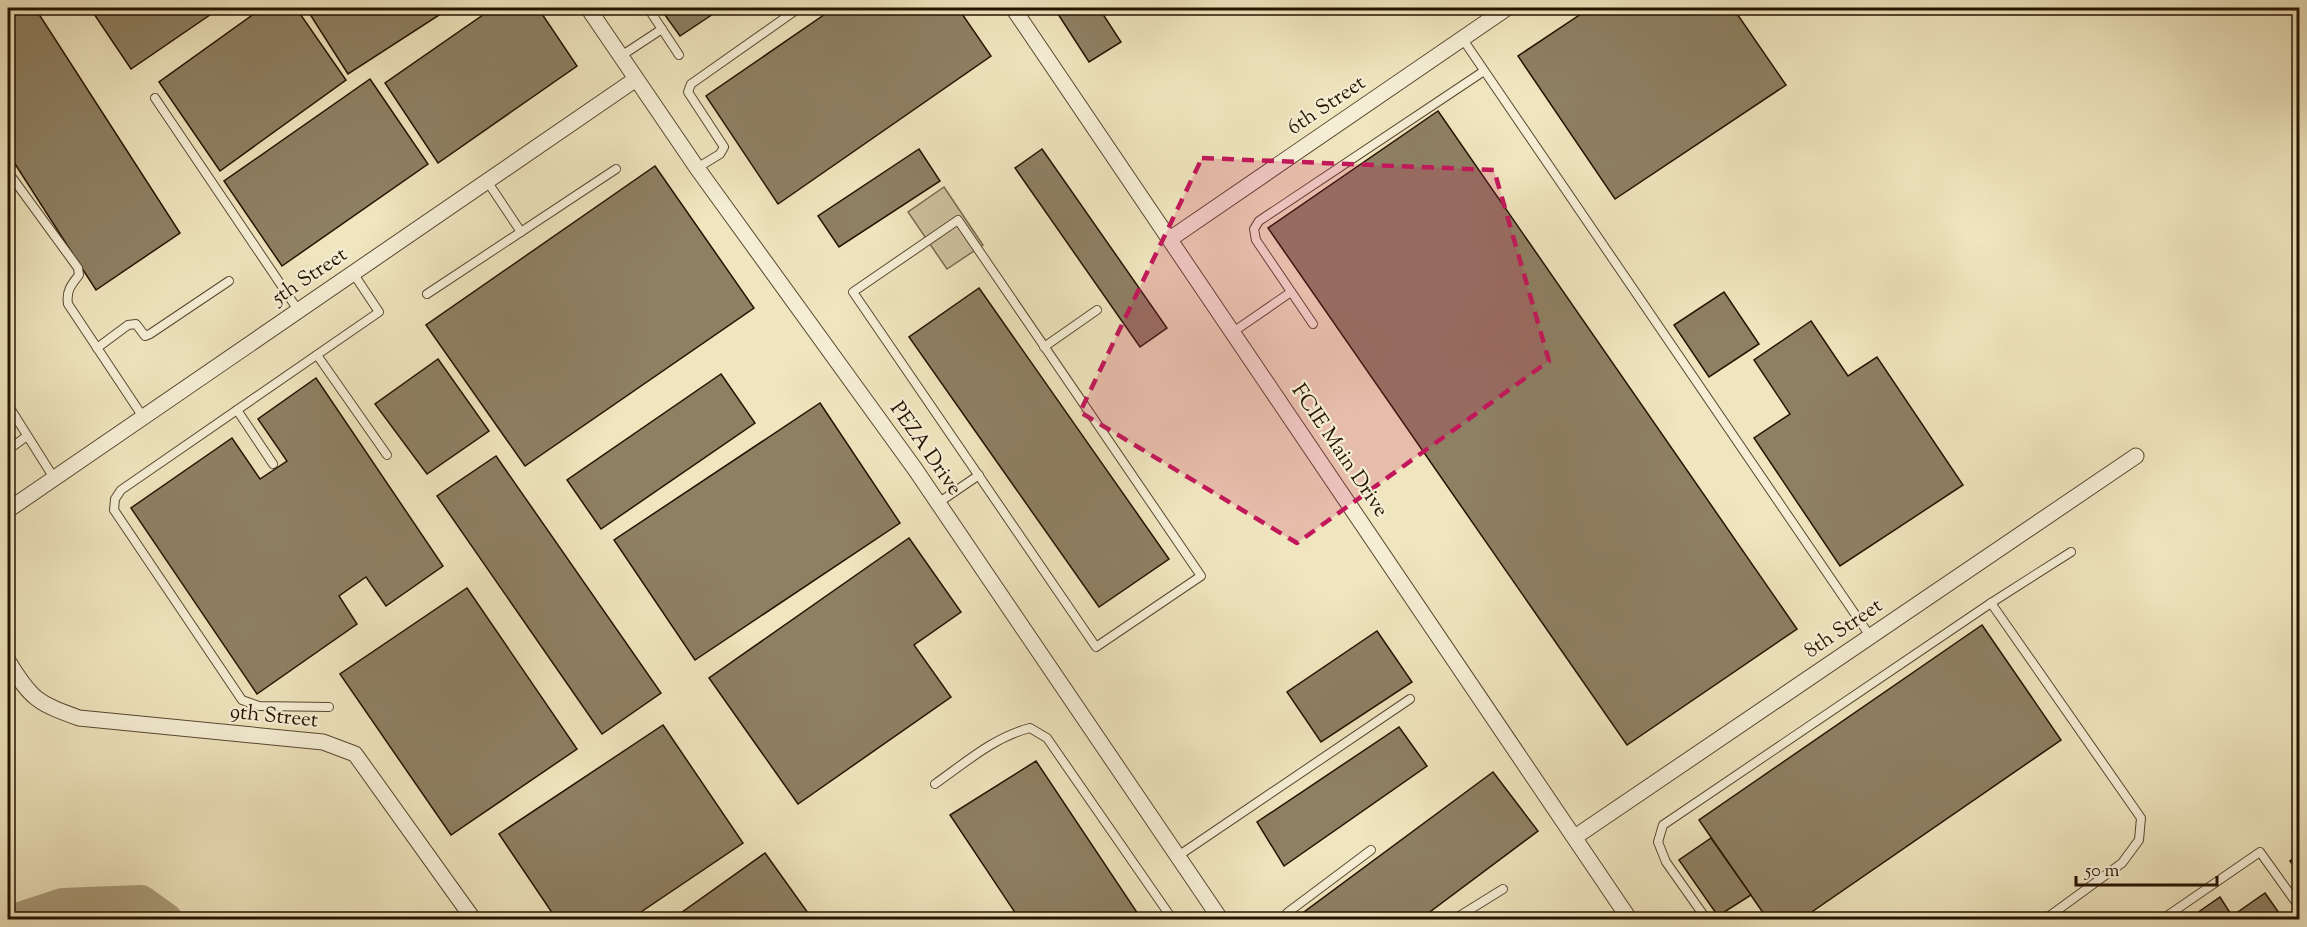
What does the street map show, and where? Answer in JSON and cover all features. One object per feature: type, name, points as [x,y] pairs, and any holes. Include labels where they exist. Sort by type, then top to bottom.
[{"type":"street","name":"PEZA Drive","points":[[588,8],[697,168],[938,503],[1221,920]]},
{"type":"street","name":"6th Street","points":[[1170,238],[1507,8]]},
{"type":"street","name":"FCIE Main Drive","points":[[1017,9],[1630,920]]},
{"type":"street","name":"5th Street","points":[[8,510],[636,79]]},
{"type":"street","name":"8th Street","points":[[1575,837],[2136,456]]},
{"type":"street","name":"9th Street","points":[[8,661],[26,691],[48,707],[79,718],[323,742],[356,754],[474,920]]},
{"type":"lane","points":[[648,8],[680,55]]},
{"type":"lane","points":[[697,168],[720,154],[724,147],[688,92],[688,88],[799,8]]},
{"type":"lane","points":[[621,56],[662,29]]},
{"type":"lane","points":[[1462,38],[1870,636]]},
{"type":"lane","points":[[1313,324],[1256,240],[1254,229],[1259,220],[1484,71]]},
{"type":"lane","points":[[155,98],[298,310]]},
{"type":"lane","points":[[427,294],[616,169]]},
{"type":"lane","points":[[8,171],[78,267],[79,275],[66,295],[68,304],[144,417]]},
{"type":"lane","points":[[487,181],[521,232]]},
{"type":"lane","points":[[958,220],[1201,576],[1096,647],[979,476],[853,291],[958,220]]},
{"type":"lane","points":[[329,707],[259,706],[242,700],[114,510],[114,499],[121,490],[379,312],[353,273]]},
{"type":"lane","points":[[97,348],[128,325],[136,324],[145,336],[150,334],[229,280]]},
{"type":"lane","points":[[1233,332],[1291,292]]},
{"type":"lane","points":[[1044,347],[1097,310]]},
{"type":"lane","points":[[317,355],[387,454]]},
{"type":"lane","points":[[8,405],[54,478]]},
{"type":"lane","points":[[237,410],[273,464]]},
{"type":"lane","points":[[8,450],[27,436]]},
{"type":"lane","points":[[938,503],[979,476]]},
{"type":"lane","points":[[1707,920],[1666,862],[1658,842],[1663,825],[1991,603],[2071,552]]},
{"type":"lane","points":[[1991,603],[2141,818],[2139,840],[2122,863],[2044,920]]},
{"type":"lane","points":[[1178,856],[1410,699]]},
{"type":"lane","points":[[936,784],[1012,732],[1030,728],[1047,738],[1173,920]]},
{"type":"lane","points":[[1288,920],[1287,913],[1371,850]]},
{"type":"lane","points":[[2161,920],[2260,852],[2300,908]]},
{"type":"lane","points":[[1453,920],[1503,889]]},
{"type":"highlighted area","points":[[1202,158],[1494,170],[1549,361],[1297,543],[1080,412]]},
{"type":"shaded area","points":[[944,187],[983,245],[947,269],[908,212]]},
{"type":"building","points":[[8,8],[35,8],[180,233],[96,290],[8,153]]},
{"type":"building","points":[[90,8],[220,8],[131,69]]},
{"type":"building","points":[[262,8],[296,8],[346,80],[220,171],[159,82]]},
{"type":"building","points":[[306,8],[450,8],[348,74]]},
{"type":"building","points":[[493,8],[538,8],[577,66],[438,163],[385,83]]},
{"type":"building","points":[[660,8],[722,8],[680,36]]},
{"type":"building","points":[[834,8],[958,8],[991,56],[778,204],[706,96]]},
{"type":"building","points":[[1068,8],[1099,8],[1121,42],[1089,62],[1058,14]]},
{"type":"building","points":[[1590,8],[1733,8],[1786,85],[1615,199],[1518,56]]},
{"type":"building","points":[[370,79],[428,164],[282,266],[224,181]]},
{"type":"building","points":[[1438,111],[1797,629],[1627,745],[1268,228]]},
{"type":"building","points":[[919,149],[940,181],[839,247],[818,216]]},
{"type":"building","points":[[1042,149],[1167,328],[1140,347],[1015,168]]},
{"type":"building","points":[[655,166],[754,308],[525,466],[426,325]]},
{"type":"building","points":[[979,288],[1169,559],[1099,607],[909,337]]},
{"type":"building","points":[[1724,292],[1759,344],[1709,377],[1674,325]]},
{"type":"building","points":[[1811,321],[1848,376],[1877,357],[1963,485],[1840,566],[1754,438],[1790,414],[1754,360]]},
{"type":"building","points":[[438,359],[489,431],[427,474],[375,404]]},
{"type":"building","points":[[721,374],[755,423],[601,529],[567,480]]},
{"type":"building","points":[[316,378],[443,566],[386,606],[366,577],[339,596],[357,624],[257,694],[131,508],[232,438],[260,479],[287,461],[258,419]]},
{"type":"building","points":[[820,403],[900,523],[695,660],[614,540]]},
{"type":"building","points":[[496,456],[661,693],[602,734],[437,496]]},
{"type":"building","points":[[909,538],[961,612],[914,645],[951,697],[798,804],[709,678]]},
{"type":"building","points":[[467,588],[577,749],[451,835],[340,674]]},
{"type":"building","points":[[1982,625],[2061,740],[1800,920],[1768,920],[1699,820]]},
{"type":"building","points":[[1377,631],[1412,682],[1321,742],[1287,692]]},
{"type":"building","points":[[663,725],[743,843],[629,920],[557,920],[499,834]]},
{"type":"building","points":[[1399,727],[1427,766],[1284,866],[1257,822]]},
{"type":"building","points":[[1036,761],[1142,920],[1020,920],[950,815]]},
{"type":"building","points":[[1493,772],[1538,831],[1419,920],[1309,920],[1304,912]]},
{"type":"building","points":[[1711,838],[1751,895],[1718,916],[1679,860]]},
{"type":"building","points":[[765,853],[813,920],[671,920]]},
{"type":"building","points":[[2300,854],[2300,875],[2290,861]]},
{"type":"building","points":[[2265,893],[2284,920],[2187,920],[2220,897],[2232,916]]},
{"type":"waterway","points":[[17,920],[63,905],[141,902],[166,920]]}]
